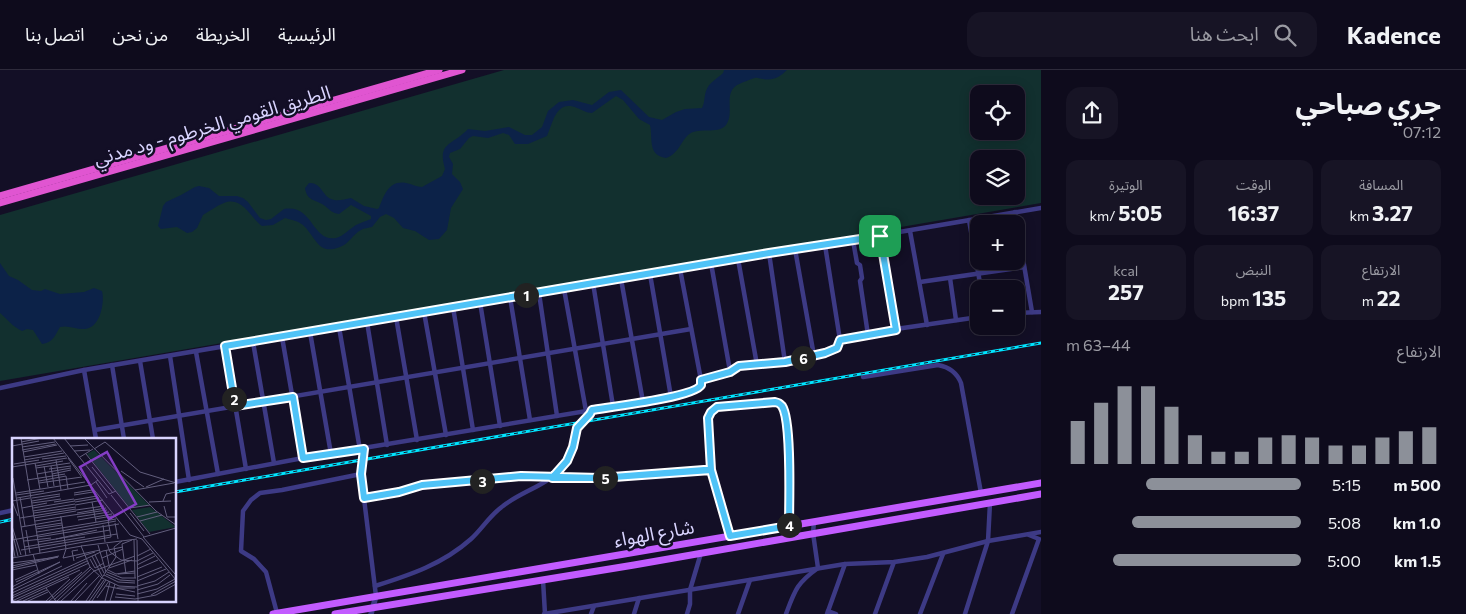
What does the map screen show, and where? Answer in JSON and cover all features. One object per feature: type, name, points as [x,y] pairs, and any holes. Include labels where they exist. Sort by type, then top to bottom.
[{"type":"highway","name":"الطريق القومي الخرطوم - ود مدني","points":[[0,203],[439,70]]},
{"type":"highway","name":"الطريق القومي الخرطوم - ود مدني","points":[[0,196],[423,75],[462,70]]},
{"type":"main road","name":"شارع الهواء","points":[[275,614],[1041,483]]},
{"type":"main road","name":"شارع الهواء","points":[[335,614],[372,611],[1041,494]]},
{"type":"street","points":[[0,388],[112,365],[1041,208]]},
{"type":"street","points":[[969,220],[979,280]]},
{"type":"street","points":[[910,231],[927,325]]},
{"type":"street","points":[[880,236],[896,330]]},
{"type":"street","points":[[853,240],[857,262],[860,265],[862,278],[860,281],[868,335]]},
{"type":"street","points":[[701,380],[730,372],[739,366],[785,362],[833,351],[837,348],[840,340],[825,245]]},
{"type":"street","points":[[795,249],[814,356]]},
{"type":"street","points":[[769,253],[785,362]]},
{"type":"street","points":[[738,259],[756,365]]},
{"type":"street","points":[[711,263],[730,372]]},
{"type":"street","points":[[176,482],[303,458],[643,402],[697,390],[701,385],[701,380],[680,269]]},
{"type":"street","points":[[920,282],[1001,270]]},
{"type":"street","points":[[1025,270],[1032,312]]},
{"type":"street","points":[[650,274],[671,397]]},
{"type":"street","points":[[950,278],[956,320]]},
{"type":"street","points":[[621,279],[643,402]]},
{"type":"street","points":[[594,283],[613,406]]},
{"type":"street","points":[[564,288],[586,411]]},
{"type":"street","points":[[539,293],[557,416]]},
{"type":"street","points":[[510,298],[530,420]]},
{"type":"street","points":[[480,302],[500,426]]},
{"type":"street","points":[[453,307],[473,430]]},
{"type":"street","points":[[424,312],[446,435]]},
{"type":"street","points":[[1025,312],[1041,312]]},
{"type":"street","points":[[396,317],[417,440]]},
{"type":"street","points":[[840,340],[970,318]]},
{"type":"street","points":[[367,322],[387,445]]},
{"type":"street","points":[[339,327],[362,449],[361,474],[376,596],[372,611]]},
{"type":"street","points":[[95,430],[691,329]]},
{"type":"street","points":[[310,332],[331,454]]},
{"type":"street","points":[[282,337],[303,458]]},
{"type":"street","points":[[253,342],[274,464]]},
{"type":"street","points":[[225,346],[246,469]]},
{"type":"street","points":[[196,352],[218,474]]},
{"type":"street","points":[[170,356],[190,480]]},
{"type":"street","points":[[140,361],[153,438]]},
{"type":"street","points":[[863,377],[938,364],[956,375],[962,383],[981,494]]},
{"type":"street","points":[[112,365],[124,438]]},
{"type":"street","points":[[84,370],[96,438]]},
{"type":"street","points":[[730,536],[711,470],[708,418],[711,412],[720,407],[775,402],[783,410],[788,430],[789,526]]},
{"type":"street","points":[[375,586],[408,576],[452,554],[470,539],[502,506],[552,478],[567,461],[573,447],[577,428],[592,410]]},
{"type":"street","points":[[364,498],[399,492],[422,485],[521,476],[600,478],[711,470]]},
{"type":"street","points":[[275,614],[266,572],[254,559],[241,551],[242,511],[260,492],[282,490],[361,474]]},
{"type":"street","points":[[965,614],[988,541],[990,503]]},
{"type":"street","points":[[814,522],[813,533],[818,568]]},
{"type":"street","points":[[543,580],[545,614],[844,564],[894,562],[943,554],[988,541],[1041,532]]},
{"type":"street","points":[[1012,614],[1039,539],[1028,535]]},
{"type":"street","points":[[687,614],[690,604],[690,590],[701,553]]},
{"type":"street","points":[[920,614],[943,554]]},
{"type":"street","points":[[875,614],[894,562]]},
{"type":"street","points":[[836,614],[828,612],[844,564]]},
{"type":"street","points":[[786,614],[795,590],[803,579],[818,568]]},
{"type":"street","points":[[738,614],[750,580]]},
{"type":"street","points":[[634,614],[639,598]]},
{"type":"street","points":[[592,614],[594,606]]},
{"type":"green space","points":[[504,70],[1041,70],[1041,203],[0,381],[0,215]]},
{"type":"water","points":[[724,70],[787,70],[773,79],[756,78],[737,85],[731,93],[730,115],[726,125],[715,130],[697,131],[689,134],[675,153],[666,158],[653,150],[650,125],[639,119],[623,100],[616,96],[592,113],[570,106],[560,109],[547,136],[528,144],[515,144],[509,135],[503,133],[488,138],[473,136],[469,138],[460,149],[450,153],[449,157],[453,164],[452,174],[460,182],[463,189],[451,208],[447,230],[439,239],[429,240],[415,231],[403,228],[394,218],[386,214],[380,217],[372,227],[358,232],[343,246],[327,249],[318,244],[299,222],[285,218],[273,225],[262,226],[245,208],[236,202],[221,204],[203,215],[197,228],[192,232],[187,233],[177,227],[161,229],[158,226],[163,206],[166,202],[199,186],[209,188],[219,196],[243,198],[260,218],[266,220],[271,219],[284,209],[294,209],[307,217],[322,234],[328,238],[336,238],[342,236],[356,225],[371,219],[371,216],[351,205],[339,214],[333,212],[308,196],[305,188],[309,183],[319,187],[331,199],[351,198],[364,206],[377,209],[391,186],[406,183],[422,187],[442,176],[445,169],[443,154],[445,149],[468,129],[485,131],[509,127],[525,135],[532,135],[542,127],[548,111],[559,102],[573,100],[592,105],[609,92],[621,90],[649,117],[662,120],[685,109],[702,108],[707,88]]},
{"type":"water","points":[[0,263],[9,276],[32,290],[41,291],[45,289],[60,294],[84,292],[94,288],[102,291],[102,309],[97,321],[89,328],[83,329],[66,326],[60,327],[51,340],[42,344],[33,330],[27,329],[22,331],[0,313]]},
{"type":"railway","points":[[176,492],[1041,343]]},
{"type":"railway","points":[[0,522],[12,519]]},
{"type":"route","points":[[880,236],[769,253],[225,346],[235,406],[293,397],[303,458],[364,449],[361,474],[364,498],[399,492],[422,485],[483,481],[521,476],[552,478],[600,478],[711,470],[730,536],[789,526],[788,430],[782,406],[775,402],[717,407],[711,412],[708,418],[711,470],[704,470],[600,478],[573,478],[552,478],[567,461],[573,447],[577,428],[592,410],[671,397],[697,390],[700,388],[701,380],[730,372],[739,366],[785,362],[825,353],[837,348],[840,340],[896,330],[880,236]]}]
